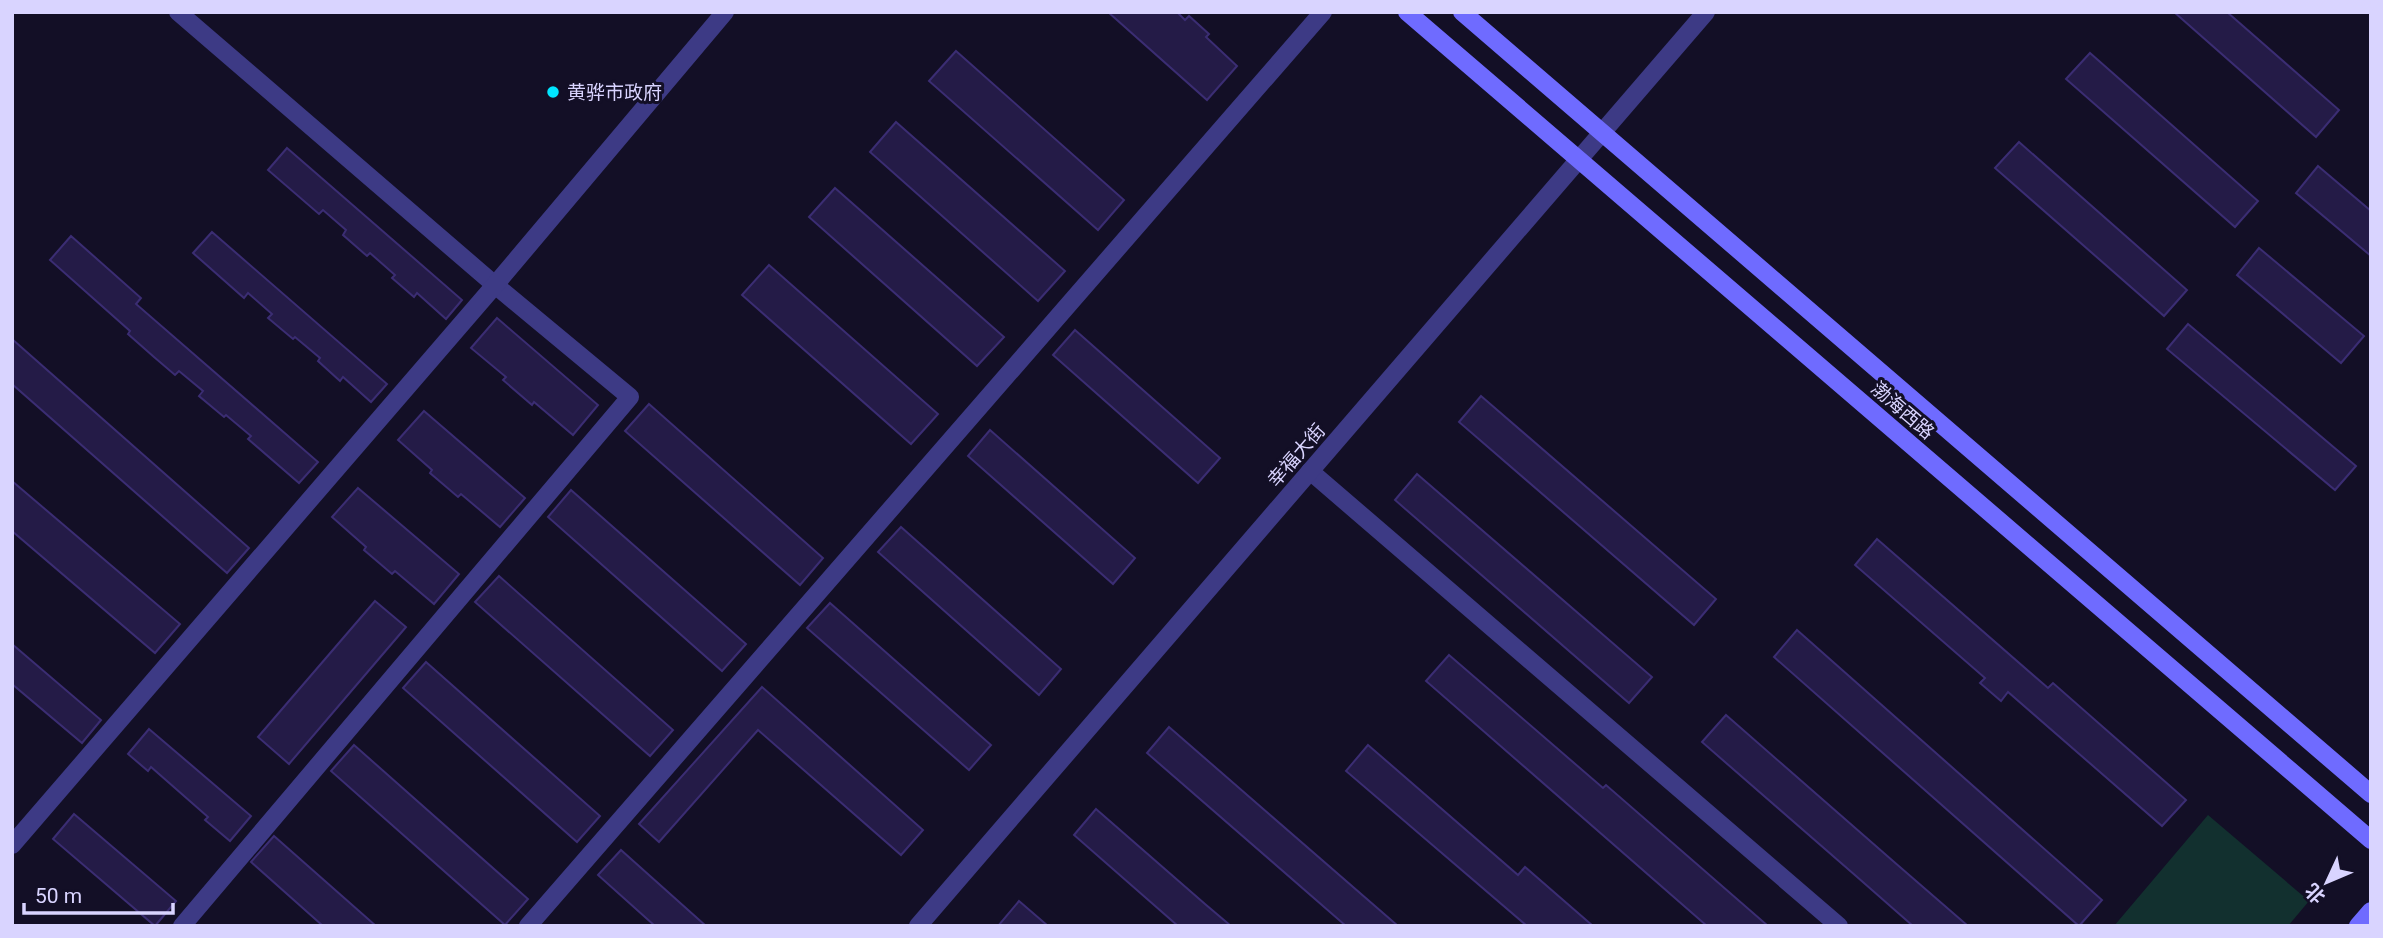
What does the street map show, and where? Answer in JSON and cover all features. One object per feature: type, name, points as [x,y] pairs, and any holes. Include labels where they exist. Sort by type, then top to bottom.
[{"type":"main road","name":"渤海西路","points":[[1407,12],[2371,840]]},
{"type":"main road","name":"渤海西路","points":[[1462,12],[2371,794]]},
{"type":"main road","points":[[2358,926],[2371,911]]},
{"type":"street","points":[[178,12],[495,285],[630,397],[182,926]]},
{"type":"street","points":[[12,845],[495,285],[725,12]]},
{"type":"street","points":[[528,926],[1324,12]]},
{"type":"street","name":"幸福大街","points":[[918,926],[1706,12]]},
{"type":"street","points":[[1310,471],[1839,926]]},
{"type":"green space","points":[[2208,815],[2309,901],[2288,926],[2114,926]]},
{"type":"building","points":[[1108,12],[1177,12],[1185,20],[1189,16],[1209,34],[1206,37],[1237,66],[1207,100]]},
{"type":"building","points":[[2174,12],[2227,12],[2339,110],[2316,137]]},
{"type":"building","points":[[956,51],[1124,200],[1098,230],[929,81]]},
{"type":"building","points":[[2090,53],[2258,201],[2235,227],[2066,79]]},
{"type":"building","points":[[896,122],[1065,271],[1038,301],[870,152]]},
{"type":"building","points":[[2019,142],[2187,290],[2164,316],[1995,168]]},
{"type":"building","points":[[287,148],[462,300],[446,319],[417,293],[414,297],[392,278],[395,275],[370,253],[367,256],[343,235],[346,230],[323,210],[319,214],[268,170]]},
{"type":"building","points":[[2318,166],[2371,211],[2371,256],[2296,193]]},
{"type":"building","points":[[835,188],[1004,337],[977,366],[809,217]]},
{"type":"building","points":[[212,232],[387,384],[371,402],[343,377],[340,381],[318,361],[320,358],[268,318],[272,314],[248,293],[244,298],[193,253]]},
{"type":"building","points":[[71,236],[141,298],[136,304],[318,462],[299,483],[248,439],[251,436],[199,396],[203,391],[179,371],[175,375],[50,260]]},
{"type":"building","points":[[2259,248],[2364,336],[2341,363],[2237,275]]},
{"type":"building","points":[[769,265],[938,414],[911,444],[742,295]]},
{"type":"building","points":[[497,318],[598,405],[573,435],[534,402],[532,405],[503,380],[506,377],[471,348]]},
{"type":"building","points":[[2188,324],[2356,466],[2335,490],[2167,349]]},
{"type":"building","points":[[1075,330],[1220,458],[1198,483],[1053,355]]},
{"type":"building","points":[[12,339],[249,548],[227,573],[12,384]]},
{"type":"building","points":[[1481,396],[1716,599],[1694,625],[1459,422]]},
{"type":"building","points":[[649,404],[823,558],[800,585],[625,431]]},
{"type":"building","points":[[424,411],[525,498],[500,527],[461,494],[458,497],[398,440]]},
{"type":"building","points":[[990,430],[1135,558],[1113,584],[968,456]]},
{"type":"building","points":[[1417,474],[1652,677],[1629,703],[1395,500]]},
{"type":"building","points":[[12,481],[180,624],[155,653],[12,531]]},
{"type":"building","points":[[358,488],[459,574],[434,604],[395,571],[392,574],[332,517]]},
{"type":"building","points":[[571,490],[746,644],[722,671],[548,517]]},
{"type":"building","points":[[901,527],[1061,669],[1039,695],[878,552]]},
{"type":"building","points":[[1877,539],[2048,688],[2053,683],[2186,800],[2162,826],[2008,692],[2001,701],[1980,683],[1985,678],[1855,565]]},
{"type":"building","points":[[499,576],[673,730],[650,756],[475,602]]},
{"type":"building","points":[[375,601],[406,627],[289,764],[258,737]]},
{"type":"building","points":[[830,603],[991,745],[969,770],[807,628]]},
{"type":"building","points":[[1797,630],[2102,900],[2079,926],[1774,657]]},
{"type":"building","points":[[12,644],[101,720],[82,743],[12,684]]},
{"type":"building","points":[[1449,655],[1603,788],[1606,785],[1768,926],[1707,926],[1426,681]]},
{"type":"building","points":[[426,662],[600,816],[577,842],[403,688]]},
{"type":"building","points":[[762,687],[923,830],[901,855],[758,730],[659,842],[639,824]]},
{"type":"building","points":[[1726,715],[1968,926],[1913,926],[1702,742]]},
{"type":"building","points":[[1169,727],[1398,926],[1346,926],[1147,753]]},
{"type":"building","points":[[149,729],[251,816],[230,841],[205,820],[208,817],[151,767],[148,771],[128,754]]},
{"type":"building","points":[[354,745],[528,899],[505,925],[331,771]]},
{"type":"building","points":[[1368,745],[1518,875],[1525,867],[1593,926],[1527,926],[1346,771]]},
{"type":"building","points":[[1096,809],[1231,926],[1178,926],[1074,835]]},
{"type":"building","points":[[74,814],[176,901],[155,926],[53,839]]},
{"type":"building","points":[[274,836],[376,926],[323,926],[251,862]]},
{"type":"building","points":[[621,850],[706,926],[655,926],[598,875]]},
{"type":"building","points":[[1019,901],[1048,926],[998,926]]},
{"type":"place","name":"黄骅市政府","points":[[553,92]]}]
